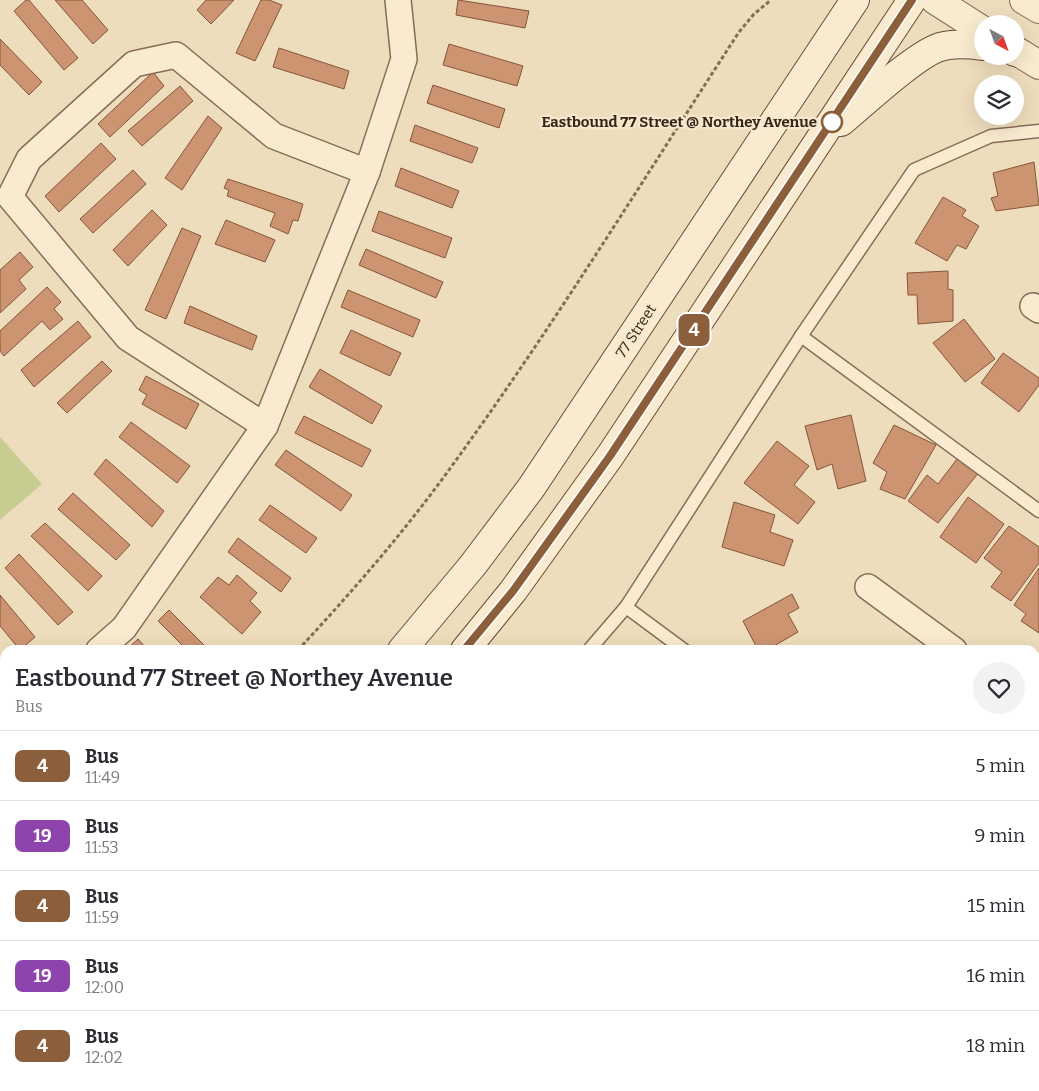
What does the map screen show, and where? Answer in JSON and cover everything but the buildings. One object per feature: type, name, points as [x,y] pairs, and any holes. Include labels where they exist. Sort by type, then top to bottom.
[{"type":"main road","name":"77 Street","points":[[406,645],[473,565],[531,488],[855,0]]},
{"type":"main road","points":[[468,645],[513,591],[599,472],[912,0]]},
{"type":"main road","points":[[935,0],[974,25]]},
{"type":"main road","points":[[1024,0],[1039,9]]},
{"type":"main road","points":[[822,137],[919,58],[939,48],[958,44],[974,45]]},
{"type":"street","points":[[105,645],[124,628],[265,426],[367,172],[404,59],[398,0]]},
{"type":"street","points":[[265,426],[128,338],[10,197],[28,159],[134,64],[176,55],[274,136],[367,172]]},
{"type":"street","points":[[868,587],[947,645]]},
{"type":"lane","points":[[593,645],[626,607],[801,336],[914,170],[991,136],[1039,131]]},
{"type":"lane","points":[[801,336],[1039,511]]},
{"type":"lane","points":[[626,607],[677,645]]},
{"type":"path","points":[[303,645],[350,594],[442,479],[512,381],[740,32],[754,14],[771,0]]},
{"type":"green space","points":[[0,437],[42,484],[0,520]]},
{"type":"bus line","name":"4","points":[[468,645],[513,591],[610,456],[912,0]]},
{"type":"place","name":"Eastbound 77 Street @ Northey Avenue","points":[[832,122]]}]
